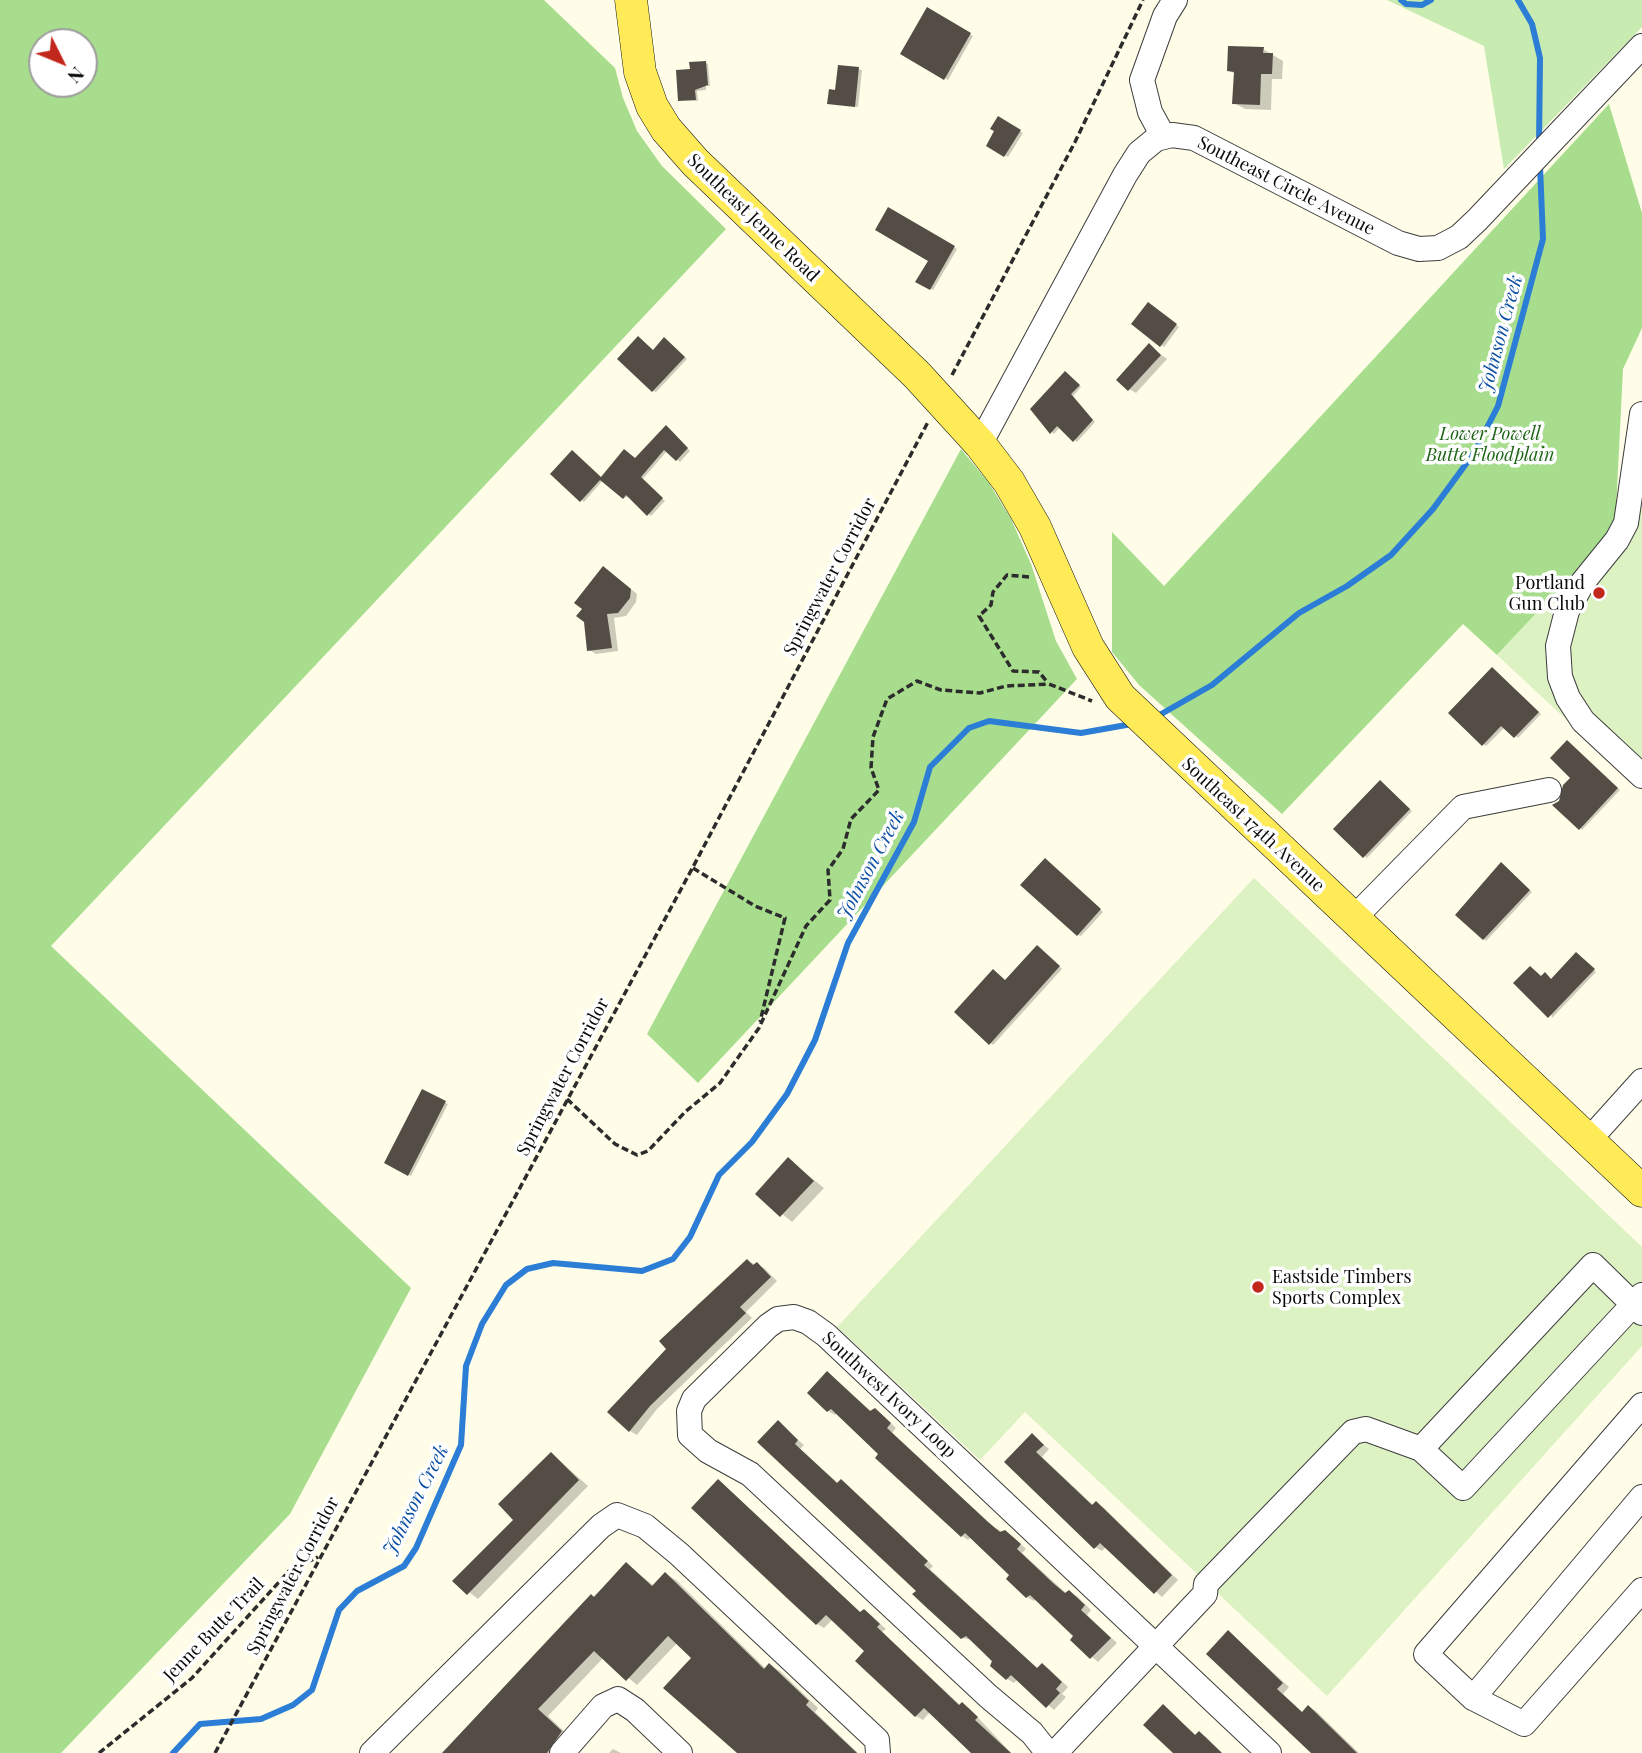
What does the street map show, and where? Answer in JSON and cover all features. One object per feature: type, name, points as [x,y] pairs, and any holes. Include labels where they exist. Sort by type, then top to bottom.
[{"type":"main road","name":"Southeast Jenne Road","points":[[631,0],[640,72],[652,106],[666,129],[695,162],[941,397]]},
{"type":"main road","name":"Southeast 174th Avenue","points":[[941,397],[980,444],[1023,504],[1088,647],[1120,696],[1642,1191]]},
{"type":"street","points":[[980,444],[1125,175],[1144,147],[1163,136],[1150,112],[1142,79],[1165,16],[1175,0]]},
{"type":"street","name":"Southeast Circle Avenue","points":[[1163,136],[1194,138],[1398,243],[1427,250],[1459,237],[1642,46]]},
{"type":"street","points":[[1642,414],[1626,523],[1617,540],[1583,582],[1567,611],[1558,646],[1560,677],[1568,698],[1583,721],[1642,776]]},
{"type":"street","points":[[1353,919],[1463,807],[1549,790]]},
{"type":"street","points":[[1588,1141],[1642,1081]]},
{"type":"street","points":[[1055,1753],[1205,1594],[1206,1584],[1353,1432],[1366,1429],[1421,1449],[1463,1488],[1639,1304],[1593,1265],[1421,1449]]},
{"type":"street","name":"Southwest Ivory Loop","points":[[1048,1753],[1032,1733],[988,1696],[750,1474],[697,1444],[690,1435],[689,1411],[694,1399],[768,1326],[779,1319],[794,1317],[808,1322],[836,1344],[1269,1753]]},
{"type":"street","points":[[1642,1404],[1426,1654],[1473,1698],[1524,1724],[1642,1590]]},
{"type":"street","points":[[1473,1698],[1642,1497]]},
{"type":"street","points":[[372,1753],[601,1526],[617,1515],[645,1526],[679,1554],[877,1740],[878,1753]]},
{"type":"street","points":[[562,1753],[603,1706],[618,1699],[635,1710],[680,1753]]},
{"type":"path","name":"Springwater Corridor","points":[[215,1753],[693,867],[1063,167],[1143,0]]},
{"type":"path","points":[[1049,684],[1039,672],[1013,671],[979,616],[991,605],[993,592],[1007,575],[1059,579]]},
{"type":"path","points":[[567,1099],[615,1144],[638,1155],[648,1151],[685,1112],[720,1083],[759,1028],[806,926],[830,900],[828,870],[844,849],[851,819],[878,790],[871,768],[873,737],[887,699],[917,681],[941,690],[981,693],[1006,686],[1049,684],[1102,706],[1120,696]]},
{"type":"path","points":[[693,867],[755,906],[785,918],[785,928],[759,1028]]},
{"type":"path","name":"Jenne Butte Trail","points":[[99,1753],[192,1678],[289,1571],[319,1556]]},
{"type":"green space","points":[[0,0],[544,0],[615,68],[623,98],[637,131],[662,166],[726,229],[51,946],[411,1288],[290,1514],[61,1753],[0,1753]]},
{"type":"green space","points":[[1387,0],[1642,0],[1642,27],[1504,169],[1484,46]]},
{"type":"green space","name":"Lower Powell Butte Floodplain","points":[[1609,104],[1642,213],[1642,328],[1623,369],[1615,530],[1497,655],[1463,624],[1282,814],[1139,685],[1112,652],[1112,532],[1164,586]]},
{"type":"green space","name":"Portland Gun Club","points":[[1642,430],[1642,790],[1497,655],[1615,530]]},
{"type":"green space","points":[[961,449],[989,483],[1011,519],[1031,564],[1056,641],[1077,679],[698,1083],[647,1034]]},
{"type":"green space","name":"Eastside Timbers Sports Complex","points":[[1254,878],[1642,1247],[1642,1346],[1327,1696],[1025,1412],[980,1460],[837,1327]]},
{"type":"building","points":[[927,7],[971,33],[944,80],[900,54]]},
{"type":"building","points":[[1228,46],[1264,47],[1263,53],[1273,53],[1272,74],[1261,74],[1260,105],[1232,104],[1234,72],[1227,71]]},
{"type":"building","points":[[706,61],[708,85],[695,90],[696,100],[678,101],[676,70],[690,69],[689,62]]},
{"type":"building","points":[[838,65],[859,67],[855,107],[827,104],[829,89],[835,90]]},
{"type":"building","points":[[998,116],[1021,130],[1004,157],[986,146],[994,131],[990,129]]},
{"type":"building","points":[[888,207],[955,246],[930,290],[915,282],[928,261],[875,230]]},
{"type":"building","points":[[1148,302],[1177,324],[1160,347],[1131,324]]},
{"type":"building","points":[[638,336],[653,350],[664,337],[685,357],[652,392],[617,359]]},
{"type":"building","points":[[1149,343],[1161,355],[1128,391],[1116,380]]},
{"type":"building","points":[[1065,371],[1080,385],[1071,394],[1093,420],[1073,442],[1057,426],[1050,434],[1030,409]]},
{"type":"building","points":[[666,425],[688,448],[676,461],[664,450],[641,477],[663,498],[647,516],[626,495],[623,499],[600,480],[580,502],[550,474],[572,450],[601,477],[624,449],[635,458]]},
{"type":"building","points":[[603,566],[631,589],[630,598],[618,613],[607,614],[612,648],[587,651],[584,622],[576,616],[582,609],[574,603]]},
{"type":"building","points":[[1492,667],[1539,712],[1514,738],[1501,726],[1482,746],[1448,713]]},
{"type":"building","points":[[1567,740],[1618,788],[1579,830],[1552,805],[1559,801],[1563,785],[1570,778],[1550,758]]},
{"type":"building","points":[[1380,780],[1410,809],[1363,858],[1333,829]]},
{"type":"building","points":[[1045,858],[1101,909],[1077,936],[1020,885]]},
{"type":"building","points":[[1501,862],[1530,890],[1483,940],[1455,915]]},
{"type":"building","points":[[1037,945],[1060,966],[989,1045],[954,1012],[993,969],[1005,980]]},
{"type":"building","points":[[1576,952],[1595,969],[1548,1018],[1513,983],[1530,966],[1541,976],[1545,972],[1551,979]]},
{"type":"building","points":[[422,1089],[446,1101],[408,1176],[384,1163]]},
{"type":"building","points":[[788,1157],[814,1181],[780,1217],[755,1194]]},
{"type":"building","points":[[747,1259],[753,1265],[757,1262],[771,1277],[740,1307],[746,1313],[650,1406],[629,1432],[607,1412],[666,1349],[659,1341]]},
{"type":"building","points":[[827,1371],[870,1411],[875,1408],[891,1423],[887,1428],[988,1522],[1000,1532],[1005,1530],[1021,1544],[1017,1549],[1053,1583],[1065,1593],[1069,1590],[1085,1605],[1081,1610],[1111,1638],[1090,1659],[1070,1640],[1073,1636],[1030,1595],[1026,1598],[1006,1579],[1009,1575],[965,1533],[961,1537],[875,1458],[878,1454],[831,1409],[827,1412],[807,1393]]},
{"type":"building","points":[[778,1420],[798,1440],[795,1444],[837,1483],[841,1479],[928,1561],[924,1565],[1037,1668],[1042,1663],[1062,1682],[1056,1689],[1060,1693],[1046,1708],[1011,1675],[1006,1680],[990,1666],[992,1661],[966,1636],[961,1639],[928,1609],[912,1594],[916,1591],[757,1442]]},
{"type":"building","points":[[1032,1433],[1044,1445],[1036,1452],[1092,1505],[1096,1501],[1172,1575],[1154,1594],[1100,1543],[1094,1549],[1004,1462]]},
{"type":"building","points":[[551,1452],[579,1480],[467,1595],[452,1581],[513,1520],[498,1504]]},
{"type":"building","points":[[718,1479],[860,1612],[864,1609],[880,1624],[877,1627],[959,1705],[962,1702],[978,1717],[975,1720],[1011,1753],[971,1753],[924,1708],[915,1717],[855,1661],[864,1651],[826,1615],[816,1625],[789,1600],[691,1508]]},
{"type":"building","points":[[626,1562],[652,1586],[665,1572],[764,1669],[769,1663],[809,1701],[806,1705],[857,1753],[737,1753],[663,1688],[691,1658],[668,1636],[626,1681],[594,1651],[538,1709],[562,1731],[547,1753],[442,1753],[591,1594],[594,1597]]},
{"type":"building","points":[[1228,1630],[1283,1683],[1277,1689],[1302,1712],[1308,1705],[1357,1753],[1311,1753],[1206,1654]]},
{"type":"building","points":[[1163,1704],[1195,1735],[1199,1731],[1222,1753],[1173,1753],[1143,1725]]},
{"type":"waterway","name":"Johnson Creek","points":[[1401,0],[1406,4],[1422,5],[1431,0]]},
{"type":"waterway","name":"Johnson Creek","points":[[1518,0],[1532,24],[1540,58],[1539,145]]},
{"type":"waterway","name":"Johnson Creek","points":[[1156,717],[1212,685],[1299,613],[1347,586],[1391,555],[1433,509],[1474,453],[1498,406],[1543,239],[1540,166]]},
{"type":"waterway","name":"Johnson Creek","points":[[173,1753],[200,1724],[261,1719],[293,1705],[312,1690],[339,1610],[357,1591],[404,1566],[416,1548],[461,1445],[466,1366],[482,1324],[506,1285],[527,1269],[553,1263],[642,1271],[673,1259],[690,1237],[719,1175],[752,1142],[787,1094],[815,1040],[848,943],[914,822],[930,767],[969,728],[989,721],[1081,733],[1132,724]]},
{"type":"place","name":"Portland Gun Club","points":[[1599,593]]},
{"type":"place","name":"Eastside Timbers Sports Complex","points":[[1258,1287]]}]
